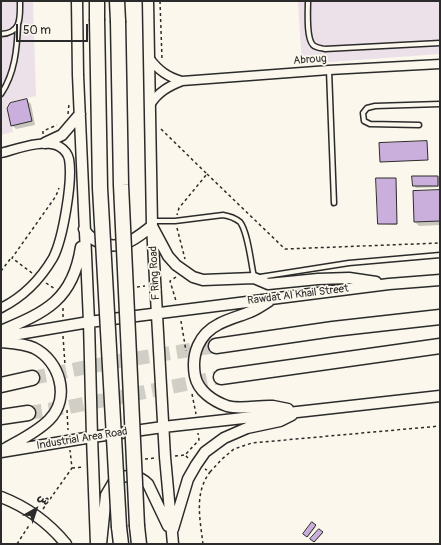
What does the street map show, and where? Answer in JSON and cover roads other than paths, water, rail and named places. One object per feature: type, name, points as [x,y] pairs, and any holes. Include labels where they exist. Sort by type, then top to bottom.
[{"type":"highway","points":[[97,1],[100,188],[121,544]]},
{"type":"highway","points":[[117,1],[120,185],[139,544]]},
{"type":"highway","points":[[216,346],[333,329],[440,317]]},
{"type":"highway","points":[[221,377],[440,346]]},
{"type":"highway","points":[[1,385],[32,378]]},
{"type":"highway","points":[[1,417],[28,413]]},
{"type":"street","points":[[77,1],[96,544]]},
{"type":"street","name":"F Ring Road","points":[[148,1],[152,224],[163,427],[173,544]]},
{"type":"street","name":"Abroug","points":[[150,59],[163,73],[182,81]]},
{"type":"street","name":"Abroug","points":[[150,105],[161,92],[182,81],[329,70],[440,64]]},
{"type":"street","points":[[1,153],[45,143],[62,135],[80,114]]},
{"type":"street","points":[[1,308],[21,296],[39,278],[53,257],[61,236],[67,197],[69,161],[67,154],[61,147],[45,143]]},
{"type":"street","points":[[84,230],[88,236],[100,243],[112,245],[125,243],[152,224],[168,256],[176,266],[193,277],[203,280],[254,278],[268,284],[318,279],[349,278],[389,284]]},
{"type":"street","points":[[1,331],[34,317],[48,308],[63,294],[72,280],[79,259],[84,230]]},
{"type":"street","name":"Rawdat Al Khail Street","points":[[157,313],[389,284],[440,280]]},
{"type":"street","points":[[273,299],[252,311],[219,324],[203,337],[194,357],[196,379],[206,394],[220,404],[229,407],[273,406],[300,411]]},
{"type":"street","points":[[1,337],[89,322],[157,313]]},
{"type":"street","points":[[1,342],[33,348],[48,358],[56,369],[60,383],[60,398],[56,411],[50,420],[1,452]]},
{"type":"street","points":[[163,427],[440,396]]},
{"type":"street","points":[[172,533],[188,479],[206,452],[224,438],[241,430],[280,421],[300,411]]},
{"type":"street","name":"Industrial Area Road","points":[[1,452],[163,427]]},
{"type":"street","points":[[101,544],[106,495],[116,478],[126,476],[135,475],[143,479],[148,484],[172,533]]},
{"type":"street","points":[[1,497],[15,502],[38,516],[56,532],[66,544]]},
{"type":"lane","points":[[1,94],[8,84],[17,48],[20,1]]},
{"type":"lane","points":[[308,1],[309,36],[312,44],[317,48],[325,49],[440,43]]},
{"type":"lane","points":[[1,34],[10,32],[18,24]]},
{"type":"lane","points":[[329,70],[334,203]]},
{"type":"lane","points":[[419,125],[370,124],[364,121],[363,113],[367,108],[375,106],[440,104]]},
{"type":"lane","points":[[152,224],[223,215],[230,216],[238,221],[245,232],[254,278],[349,263],[440,255]]},
{"type":"tunnel","points":[[32,378],[113,362],[216,346]]},
{"type":"tunnel","points":[[28,413],[69,407],[221,377]]}]
